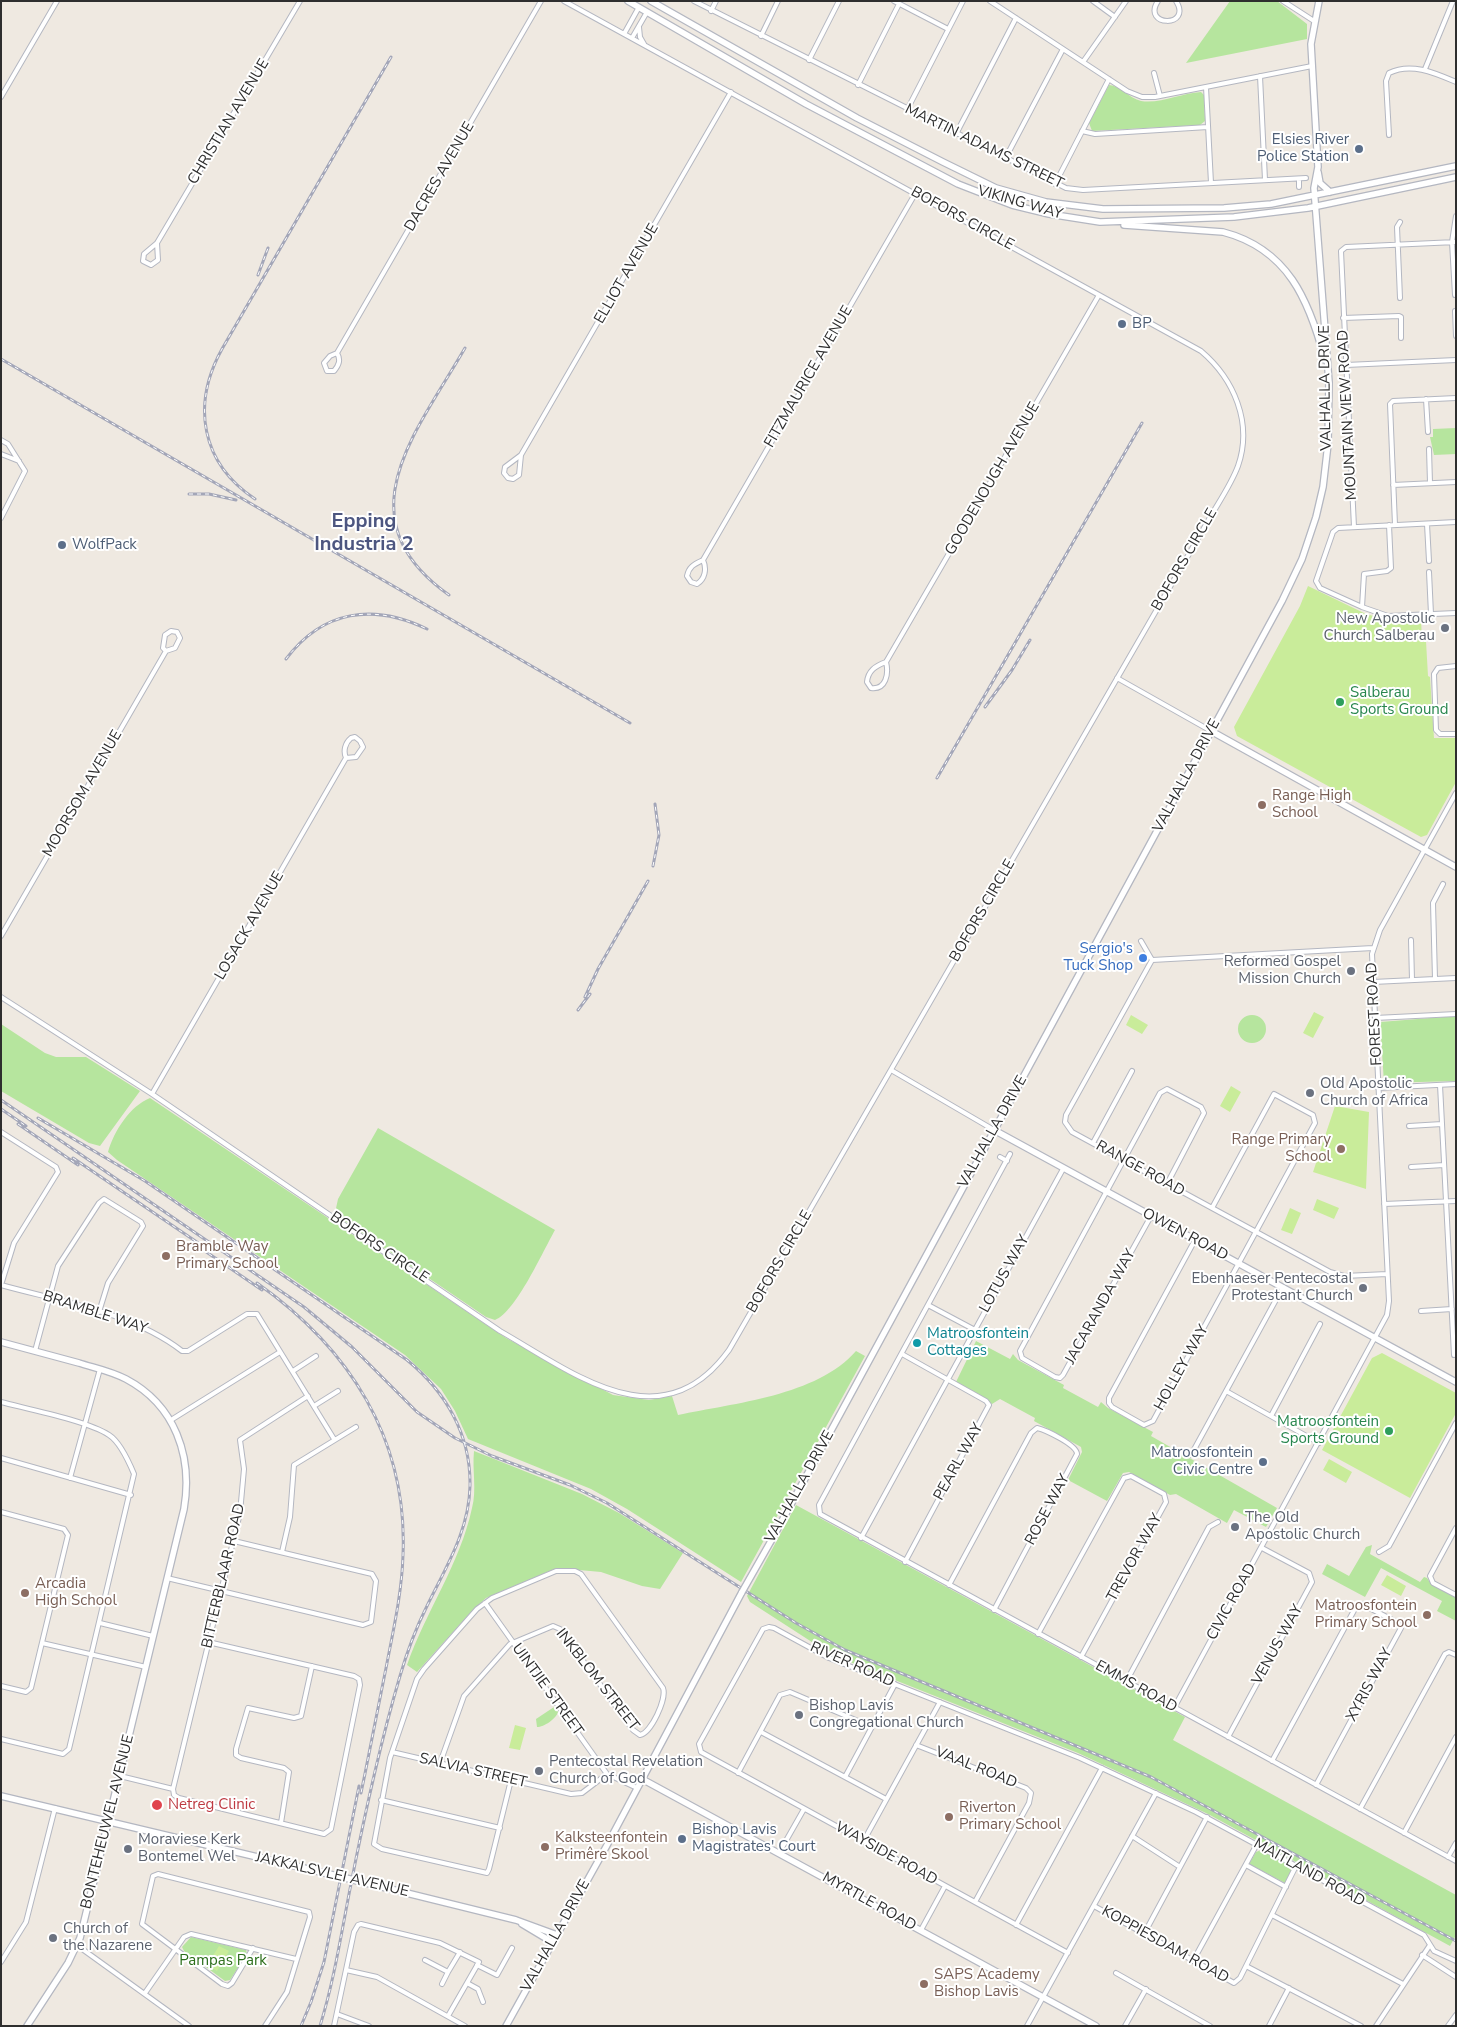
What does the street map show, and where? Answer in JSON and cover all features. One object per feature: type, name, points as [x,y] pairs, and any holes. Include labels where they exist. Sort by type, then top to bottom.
[{"type":"main road","name":"VIKING WAY","points":[[628,1],[806,104],[958,184],[1027,209],[1100,222],[1234,217],[1317,206],[1456,177]]},
{"type":"main road","points":[[639,8],[642,1]]},
{"type":"main road","points":[[1319,1],[1311,44],[1312,66],[1318,169],[1320,183],[1330,192]]},
{"type":"main road","name":"VIKING WAY","points":[[652,2],[866,123],[964,173],[1019,196],[1087,208],[1185,210],[1271,204],[1456,166]]},
{"type":"main road","points":[[647,12],[652,2]]},
{"type":"main road","name":"VALHALLA DRIVE","points":[[506,2026],[1282,601],[1306,546],[1316,517],[1325,474],[1329,426],[1329,382],[1314,183],[1318,169]]},
{"type":"main road","points":[[1100,222],[1223,232],[1237,235],[1266,251],[1288,273],[1301,292],[1312,317],[1329,382]]},
{"type":"main road","points":[[1211,731],[1456,867]]},
{"type":"main road","name":"OWEN ROAD","points":[[994,1130],[1456,1382]]},
{"type":"main road","name":"BONTEHEUWEL AVENUE","points":[[1,1342],[100,1369],[120,1376],[136,1385],[154,1400],[171,1420],[183,1448],[188,1482],[168,1578],[78,1946],[27,2026]]},
{"type":"main road","name":"MYRTLE ROAD","points":[[642,1778],[1096,2026]]},
{"type":"main road","name":"JAKKALSVLEI AVENUE","points":[[1,1796],[516,1920],[556,1935]]},
{"type":"main road","name":"JAKKALSVLEI AVENUE","points":[[516,1920],[552,1942]]},
{"type":"street","points":[[1,97],[57,1]]},
{"type":"street","name":"CHRISTIAN AVENUE","points":[[157,243],[158,260],[151,265],[146,264],[143,261],[144,254],[157,243],[300,1]]},
{"type":"street","name":"DACRES AVENUE","points":[[337,353],[541,1]]},
{"type":"street","name":"BOFORS CIRCLE","points":[[1,997],[152,1094],[500,1331],[605,1389],[631,1396],[671,1393],[692,1384],[707,1374],[724,1357],[1118,678],[1237,468],[1243,432],[1241,412],[1234,391],[1212,360],[1191,345],[564,1]]},
{"type":"street","name":"MARTIN ADAMS STREET","points":[[694,1],[1055,184],[1083,190],[1306,178]]},
{"type":"street","points":[[711,11],[716,1]]},
{"type":"street","points":[[761,36],[778,1]]},
{"type":"street","points":[[809,60],[839,1]]},
{"type":"street","points":[[894,1],[948,29]]},
{"type":"street","points":[[907,110],[963,1]]},
{"type":"street","points":[[990,1],[1137,96],[1160,96],[1312,66]]},
{"type":"street","points":[[1093,1],[1115,17]]},
{"type":"street","points":[[1083,62],[1126,1]]},
{"type":"street","points":[[1158,1],[1155,8],[1156,15],[1161,20],[1168,22],[1179,14],[1179,7],[1176,1]]},
{"type":"street","points":[[1283,1],[1314,21]]},
{"type":"street","points":[[1425,69],[1453,1]]},
{"type":"street","points":[[858,85],[899,4]]},
{"type":"street","points":[[624,34],[639,8]]},
{"type":"street","points":[[632,38],[647,12]]},
{"type":"street","points":[[956,134],[1016,18]]},
{"type":"street","points":[[639,25],[640,37],[645,44]]},
{"type":"street","points":[[1005,159],[1063,49]]},
{"type":"street","points":[[1389,135],[1386,81],[1388,75],[1394,70],[1425,69],[1456,82]]},
{"type":"street","points":[[1154,73],[1160,96]]},
{"type":"street","points":[[1260,76],[1265,180]]},
{"type":"street","points":[[1055,184],[1109,79]]},
{"type":"street","points":[[1206,87],[1211,183]]},
{"type":"street","name":"ELLIOT AVENUE","points":[[521,455],[731,92]]},
{"type":"street","points":[[1082,131],[1095,134],[1208,127]]},
{"type":"street","points":[[1299,179],[1299,188]]},
{"type":"street","name":"FITZMAURICE AVENUE","points":[[703,560],[915,194]]},
{"type":"street","points":[[1455,295],[1454,242],[1456,216]]},
{"type":"street","points":[[1400,222],[1397,226],[1400,298]]},
{"type":"street","points":[[1398,244],[1454,242]]},
{"type":"street","name":"MOUNTAIN VIEW ROAD","points":[[1354,527],[1340,254],[1342,249],[1346,247],[1398,244]]},
{"type":"street","name":"GOODENOUGH AVENUE","points":[[886,662],[1099,295]]},
{"type":"street","points":[[1455,311],[1456,336]]},
{"type":"street","points":[[1343,318],[1399,316],[1401,318],[1401,338]]},
{"type":"street","points":[[337,353],[340,359],[338,366],[334,371],[328,371],[324,363],[330,356],[337,353]]},
{"type":"street","points":[[1346,365],[1456,360]]},
{"type":"street","points":[[1395,525],[1390,404],[1393,401],[1456,398]]},
{"type":"street","points":[[1426,399],[1428,432]]},
{"type":"street","points":[[1,440],[8,444],[25,468],[25,474],[1,518]]},
{"type":"street","points":[[1429,449],[1430,483]]},
{"type":"street","points":[[1,454],[21,462]]},
{"type":"street","points":[[521,455],[519,475],[513,479],[506,476],[505,467],[521,455]]},
{"type":"street","points":[[1394,485],[1456,482]]},
{"type":"street","points":[[1456,522],[1340,528],[1334,531],[1316,582],[1320,588],[1362,608],[1392,616],[1456,613]]},
{"type":"street","points":[[1427,524],[1429,560]]},
{"type":"street","points":[[1362,608],[1364,574],[1387,571],[1391,568],[1389,526]]},
{"type":"street","points":[[703,560],[705,567],[703,577],[696,584],[690,582],[687,576],[690,569],[694,564],[703,560]]},
{"type":"street","points":[[1429,572],[1431,614]]},
{"type":"street","points":[[171,630],[177,632],[180,638],[178,644],[171,651],[166,651],[163,648],[165,635],[171,630]]},
{"type":"street","name":"MOORSOM AVENUE","points":[[1,936],[166,651]]},
{"type":"street","points":[[886,662],[888,671],[883,684],[878,688],[871,688],[867,682],[868,674],[886,662]]},
{"type":"street","points":[[1456,666],[1438,668],[1434,674],[1436,730],[1440,734],[1456,734]]},
{"type":"street","points":[[1118,678],[1211,731]]},
{"type":"street","points":[[351,738],[358,739],[363,744],[361,751],[356,757],[346,758],[344,754],[346,744],[351,738]]},
{"type":"street","name":"LOSACK AVENUE","points":[[152,1094],[346,758]]},
{"type":"street","name":"FOREST ROAD","points":[[1376,1338],[1388,1310],[1373,948],[1380,930],[1456,793]]},
{"type":"street","points":[[1435,979],[1433,903],[1443,884]]},
{"type":"street","points":[[1411,940],[1412,980]]},
{"type":"street","points":[[1140,941],[1152,960],[1373,948]]},
{"type":"street","name":"RANGE ROAD","points":[[1152,960],[1066,1115],[1065,1122],[1068,1128],[1167,1184],[1336,1274],[1387,1274]]},
{"type":"street","points":[[1373,982],[1456,978]]},
{"type":"street","points":[[1375,1018],[1456,1014]]},
{"type":"street","points":[[891,1070],[994,1130]]},
{"type":"street","points":[[1093,1143],[1132,1071]]},
{"type":"street","points":[[1378,1088],[1456,1084]]},
{"type":"street","points":[[1440,1085],[1454,1355]]},
{"type":"street","points":[[1106,1192],[1161,1091],[1167,1089],[1201,1107],[1204,1115],[1167,1184]]},
{"type":"street","name":"HOLLEY WAY","points":[[1195,1240],[1109,1398],[1109,1403],[1112,1407],[1142,1424],[1149,1425],[1153,1421],[1315,1123],[1315,1117],[1274,1094],[1212,1208]]},
{"type":"street","points":[[1409,1126],[1442,1124]]},
{"type":"street","points":[[1,1132],[56,1167],[58,1172],[14,1243],[1,1285]]},
{"type":"street","points":[[902,1354],[1010,1154]]},
{"type":"street","points":[[1000,1157],[1007,1161]]},
{"type":"street","points":[[1411,1167],[1444,1165]]},
{"type":"street","name":"LOTUS WAY","points":[[861,1538],[1063,1169]]},
{"type":"street","name":"JACARANDA WAY","points":[[1106,1192],[1020,1351],[1022,1358],[1056,1377],[1060,1378],[1063,1375],[1151,1216]]},
{"type":"street","points":[[35,1352],[61,1261],[99,1203],[104,1199],[141,1222],[143,1226],[108,1283],[99,1312]]},
{"type":"street","points":[[1384,1204],[1456,1201]]},
{"type":"street","points":[[1450,1280],[1456,1280]]},
{"type":"street","name":"BRAMBLE WAY","points":[[1,1285],[99,1312],[148,1329],[182,1351],[188,1351],[253,1313],[257,1314],[334,1439]]},
{"type":"street","points":[[1191,1455],[1283,1287]]},
{"type":"street","points":[[928,1305],[975,1330]]},
{"type":"street","points":[[1422,1311],[1452,1309]]},
{"type":"street","points":[[1271,1416],[1320,1324]]},
{"type":"street","name":"CIVIC ROAD","points":[[1174,1708],[1376,1338]]},
{"type":"street","points":[[171,1420],[280,1352]]},
{"type":"street","name":"PEARL WAY","points":[[902,1354],[986,1401],[988,1409],[905,1562]]},
{"type":"street","name":"EMMS ROAD","points":[[902,1354],[818,1510],[823,1517],[1456,1861]]},
{"type":"street","points":[[293,1371],[316,1356]]},
{"type":"street","points":[[70,1478],[100,1369]]},
{"type":"street","points":[[314,1406],[338,1391]]},
{"type":"street","points":[[1226,1391],[1319,1443]]},
{"type":"street","name":"BITTERBLAAR ROAD","points":[[173,1789],[234,1541],[243,1497],[244,1469],[240,1440],[308,1396]]},
{"type":"street","points":[[1,1402],[85,1425],[110,1435],[128,1460],[134,1474],[131,1494],[100,1623],[67,1752],[63,1754],[1,1739]]},
{"type":"street","points":[[1379,1552],[1389,1546],[1456,1423]]},
{"type":"street","points":[[282,1552],[290,1517],[294,1465],[356,1427]]},
{"type":"street","name":"ROSE WAY","points":[[949,1585],[1031,1434],[1037,1428],[1073,1446],[1078,1454],[994,1610]]},
{"type":"street","points":[[1,1458],[131,1494]]},
{"type":"street","name":"TREVOR WAY","points":[[1038,1634],[1122,1480],[1128,1476],[1164,1494],[1166,1502],[1081,1657]]},
{"type":"street","points":[[1,1512],[64,1529],[68,1536],[31,1688],[26,1692],[1,1686]]},
{"type":"street","points":[[1126,1682],[1209,1527],[1218,1522]]},
{"type":"street","points":[[1456,1528],[1430,1578],[1433,1583],[1456,1595]]},
{"type":"street","points":[[168,1578],[364,1625],[371,1622],[376,1581],[372,1574],[234,1541]]},
{"type":"street","name":"VENUS WAY","points":[[1228,1737],[1312,1582],[1309,1573],[1262,1548]]},
{"type":"street","name":"INKBLOM STREET","points":[[440,1763],[461,1701],[513,1642],[549,1627],[558,1626],[633,1730],[640,1735],[647,1732],[664,1700],[663,1688],[578,1571],[556,1571],[484,1603]]},
{"type":"street","points":[[484,1603],[471,1615],[419,1675],[392,1752],[381,1800],[374,1844],[382,1849],[485,1873],[490,1869],[511,1780]]},
{"type":"street","name":"UINTJIE STREET","points":[[484,1603],[607,1774],[637,1788]]},
{"type":"street","name":"XYRIS WAY","points":[[1272,1761],[1359,1604],[1398,1623],[1401,1628],[1316,1785]]},
{"type":"street","points":[[100,1623],[153,1636]]},
{"type":"street","name":"RIVER ROAD","points":[[703,1754],[700,1744],[761,1631],[768,1627],[774,1628],[829,1658],[1102,1768],[1156,1793]]},
{"type":"street","points":[[120,1776],[173,1789],[174,1795],[179,1798],[324,1834],[329,1832],[332,1827],[360,1683],[354,1676],[208,1642]]},
{"type":"street","points":[[42,1643],[146,1667]]},
{"type":"street","points":[[1360,1809],[1448,1652],[1456,1655]]},
{"type":"street","points":[[281,1823],[289,1772],[284,1768],[241,1758],[236,1755],[236,1749],[248,1708],[294,1718],[300,1716],[312,1666]]},
{"type":"street","points":[[845,1777],[895,1684]]},
{"type":"street","points":[[738,1773],[780,1695],[788,1691],[872,1727]]},
{"type":"street","points":[[863,1842],[940,1702]]},
{"type":"street","points":[[761,1732],[886,1799]]},
{"type":"street","points":[[1404,1833],[1456,1737]]},
{"type":"street","name":"VAAL ROAD","points":[[916,1744],[1022,1786],[1031,1793],[1029,1802],[974,1902]]},
{"type":"street","name":"SALVIA STREET","points":[[392,1752],[576,1794],[607,1774]]},
{"type":"street","name":"WAYSIDE ROAD","points":[[703,1754],[1068,1953]]},
{"type":"street","points":[[1016,1925],[1102,1768]]},
{"type":"street","points":[[1027,2026],[1156,1793]]},
{"type":"street","name":"MAITLAND ROAD","points":[[1156,1793],[1207,1817],[1424,1935],[1434,1951],[1456,1961]]},
{"type":"street","points":[[381,1800],[500,1828]]},
{"type":"street","points":[[1,1962],[26,1922],[55,1808]]},
{"type":"street","points":[[779,1853],[804,1809]]},
{"type":"street","points":[[1144,1934],[1207,1817]]},
{"type":"street","points":[[1132,1836],[1180,1867]]},
{"type":"street","points":[[1193,1962],[1257,1844]]},
{"type":"street","points":[[1448,1857],[1456,1844]]},
{"type":"street","points":[[1246,1865],[1286,1887]]},
{"type":"street","points":[[1246,1966],[1296,1866]]},
{"type":"street","points":[[252,1948],[232,1983],[228,1986],[176,1950],[142,1924],[155,1875],[309,1912],[310,1917],[287,1992],[266,2026]]},
{"type":"street","points":[[921,1930],[945,1886]]},
{"type":"street","name":"KOPPIESDAM ROAD","points":[[1094,1906],[1231,1983],[1239,1980],[1246,1966],[1361,2026]]},
{"type":"street","points":[[1272,1915],[1403,1984]]},
{"type":"street","points":[[334,2026],[358,1924],[440,1943],[479,1962],[448,2016]]},
{"type":"street","points":[[145,1993],[184,1937],[191,1934],[296,1959]]},
{"type":"street","points":[[1376,2026],[1430,1944]]},
{"type":"street","points":[[78,1946],[189,2026]]},
{"type":"street","points":[[477,1965],[497,1975],[512,1948]]},
{"type":"street","points":[[442,1984],[460,1952]]},
{"type":"street","points":[[1422,1956],[1456,1977]]},
{"type":"street","points":[[425,1960],[448,1972]]},
{"type":"street","points":[[346,1970],[377,1977],[465,2026]]},
{"type":"street","points":[[1116,1973],[1210,2026]]},
{"type":"street","points":[[467,1983],[478,1989],[483,2002]]},
{"type":"street","points":[[1269,2026],[1289,1988]]},
{"type":"street","points":[[1125,2026],[1146,1989]]},
{"type":"street","points":[[337,2014],[369,2026]]},
{"type":"street","points":[[1448,2026],[1456,2015]]},
{"type":"green space","points":[[1230,1],[1277,1],[1307,24],[1307,39],[1186,63]]},
{"type":"green space","points":[[1109,85],[1141,101],[1148,102],[1201,92],[1204,95],[1205,121],[1200,125],[1092,131],[1089,123]]},
{"type":"green space","points":[[1456,428],[1456,454],[1434,455],[1430,437],[1433,437],[1433,429]]},
{"type":"green space","name":"Salberau Sports Ground","points":[[1308,586],[1366,614],[1389,620],[1421,618],[1422,641],[1426,641],[1428,676],[1430,677],[1434,738],[1456,738],[1456,782],[1427,835],[1421,837],[1237,736],[1234,727],[1300,606]]},
{"type":"green space","points":[[1314,1012],[1324,1017],[1313,1038],[1303,1033]]},
{"type":"green space","points":[[1131,1015],[1148,1025],[1142,1034],[1126,1025]]},
{"type":"green space","points":[[1252,1015],[1262,1019],[1266,1029],[1262,1039],[1252,1043],[1242,1039],[1238,1029],[1242,1019]]},
{"type":"green space","points":[[1456,1016],[1456,1081],[1384,1083],[1380,1022]]},
{"type":"green space","points":[[1,1024],[45,1053],[56,1057],[86,1057],[140,1091],[100,1146],[89,1143],[1,1091]]},
{"type":"green space","points":[[1231,1086],[1241,1092],[1230,1112],[1220,1106]]},
{"type":"green space","points":[[150,1098],[506,1338],[613,1395],[649,1400],[672,1396],[678,1415],[749,1401],[797,1388],[820,1378],[839,1366],[856,1351],[865,1356],[741,1582],[627,1509],[591,1489],[468,1439],[455,1411],[441,1389],[405,1355],[117,1160],[108,1152],[114,1136],[130,1113]]},
{"type":"green space","points":[[1335,1106],[1369,1112],[1366,1189],[1313,1172]]},
{"type":"green space","points":[[378,1128],[555,1230],[520,1294],[503,1315],[495,1320],[486,1317],[335,1213],[338,1199]]},
{"type":"green space","points":[[1317,1199],[1339,1208],[1334,1219],[1313,1210]]},
{"type":"green space","points":[[1290,1208],[1301,1213],[1292,1234],[1281,1230]]},
{"type":"green space","points":[[976,1341],[1010,1359],[1013,1354],[1018,1360],[1064,1385],[1063,1388],[1098,1407],[1101,1402],[1108,1408],[1153,1432],[1151,1436],[1277,1508],[1266,1527],[1234,1510],[1227,1523],[1176,1494],[1170,1495],[1129,1472],[1123,1473],[1107,1501],[1068,1480],[1082,1452],[1081,1447],[1034,1421],[1035,1418],[1000,1399],[992,1404],[956,1382]]},
{"type":"green space","name":"Matroosfontein Sports Ground","points":[[1382,1353],[1456,1393],[1456,1413],[1410,1498],[1322,1450],[1372,1358]]},
{"type":"green space","points":[[474,1451],[582,1494],[619,1513],[683,1553],[660,1589],[642,1586],[601,1572],[557,1568],[486,1598],[417,1672],[407,1665],[467,1529],[474,1494]]},
{"type":"green space","points":[[1329,1459],[1352,1472],[1346,1483],[1323,1470]]},
{"type":"green space","points":[[796,1505],[1185,1717],[1173,1740],[1456,1895],[1456,1935],[1450,1946],[1208,1814],[1078,1753],[832,1655],[750,1602],[747,1596]]},
{"type":"green space","points":[[1372,1545],[1370,1554],[1420,1582],[1424,1577],[1427,1578],[1431,1584],[1456,1597],[1456,1621],[1437,1611],[1442,1601],[1381,1568],[1365,1597],[1322,1574],[1327,1564],[1349,1576],[1366,1547]]},
{"type":"green space","points":[[1387,1575],[1406,1586],[1401,1596],[1381,1585]]},
{"type":"green space","points":[[554,1707],[558,1712],[555,1717],[546,1724],[537,1727],[536,1719]]},
{"type":"green space","points":[[515,1725],[526,1728],[520,1750],[509,1748]]},
{"type":"green space","points":[[1261,1850],[1291,1867],[1285,1883],[1249,1864],[1256,1852]]},
{"type":"green space","name":"Pampas Park","points":[[191,1937],[246,1950],[247,1954],[230,1980],[225,1981],[184,1951],[182,1947]]},
{"type":"green space","points":[[219,1946],[229,1951],[217,1971],[207,1965]]},
{"type":"railway","points":[[255,499],[237,485],[223,468],[213,450],[207,431],[205,412],[206,391],[212,370],[222,349],[391,57]]},
{"type":"railway","points":[[258,275],[268,248]]},
{"type":"railway","points":[[449,595],[417,566],[399,536],[394,505],[398,474],[410,443],[465,348]]},
{"type":"railway","points":[[1,359],[630,723]]},
{"type":"railway","points":[[937,778],[1142,423]]},
{"type":"railway","points":[[189,494],[209,494],[236,500]]},
{"type":"railway","points":[[286,659],[300,643],[316,630],[333,621],[350,616],[368,614],[387,616],[427,629]]},
{"type":"railway","points":[[985,707],[1012,670],[1030,640]]},
{"type":"railway","points":[[653,866],[659,835],[655,804]]},
{"type":"railway","points":[[585,997],[598,969],[648,881]]},
{"type":"railway","points":[[578,1010],[590,994]]},
{"type":"railway","points":[[1,1100],[304,1307],[352,1347],[417,1412],[455,1438],[492,1456],[570,1485],[607,1503],[796,1623],[845,1650],[1151,1777],[1456,1941]]},
{"type":"railway","points":[[1,1109],[26,1126]]},
{"type":"railway","points":[[38,1118],[145,1181],[407,1360],[444,1400],[461,1432],[469,1467],[470,1486],[466,1518],[449,1563],[415,1631],[400,1676],[372,1782],[333,1975],[320,2026]]},
{"type":"railway","points":[[18,1124],[78,1165]]},
{"type":"railway","points":[[73,1158],[210,1251]]},
{"type":"railway","points":[[202,1249],[262,1290]]},
{"type":"railway","points":[[257,1283],[290,1309],[319,1337],[345,1367],[366,1400],[383,1435],[395,1473],[402,1513],[403,1555],[401,1582],[361,1793]]},
{"type":"railway","points":[[301,2026],[324,1962],[359,1786]]},
{"type":"place","name":"Elsies River Police Station","points":[[1359,149]]},
{"type":"place","name":"BP","points":[[1122,324]]},
{"type":"place","name":"WolfPack","points":[[62,545]]},
{"type":"place","name":"New Apostolic Church Salberau","points":[[1445,628]]},
{"type":"place","name":"Salberau Sports Ground","points":[[1340,702]]},
{"type":"place","name":"Range High School","points":[[1262,805]]},
{"type":"place","name":"Sergio's Tuck Shop","points":[[1143,958]]},
{"type":"place","name":"Reformed Gospel Mission Church","points":[[1351,971]]},
{"type":"place","name":"Old Apostolic Church of Africa","points":[[1310,1093]]},
{"type":"place","name":"Range Primary School","points":[[1341,1149]]},
{"type":"place","name":"Bramble Way Primary School","points":[[166,1256]]},
{"type":"place","name":"Ebenhaeser Pentecostal Protestant Church","points":[[1363,1288]]},
{"type":"place","name":"Matroosfontein Cottages","points":[[917,1343]]},
{"type":"place","name":"Matroosfontein Sports Ground","points":[[1389,1431]]},
{"type":"place","name":"Matroosfontein Civic Centre","points":[[1263,1462]]},
{"type":"place","name":"The Old Apostolic Church","points":[[1235,1527]]},
{"type":"place","name":"Arcadia High School","points":[[25,1593]]},
{"type":"place","name":"Matroosfontein Primary School","points":[[1427,1615]]},
{"type":"place","name":"Bishop Lavis Congregational Church","points":[[799,1715]]},
{"type":"place","name":"Pentecostal Revelation Church of God","points":[[539,1771]]},
{"type":"place","name":"Netreg Clinic","points":[[157,1805]]},
{"type":"place","name":"Riverton Primary School","points":[[949,1817]]},
{"type":"place","name":"Bishop Lavis Magistrates' Court","points":[[682,1839]]},
{"type":"place","name":"Kalksteenfontein Primêre Skool","points":[[545,1847]]},
{"type":"place","name":"Moraviese Kerk Bontemel Wel","points":[[128,1849]]},
{"type":"place","name":"Church of the Nazarene","points":[[53,1938]]},
{"type":"place","name":"SAPS Academy Bishop Lavis","points":[[924,1984]]},
{"type":"district","name":"Epping Industria 2","points":[[364,534]]}]
